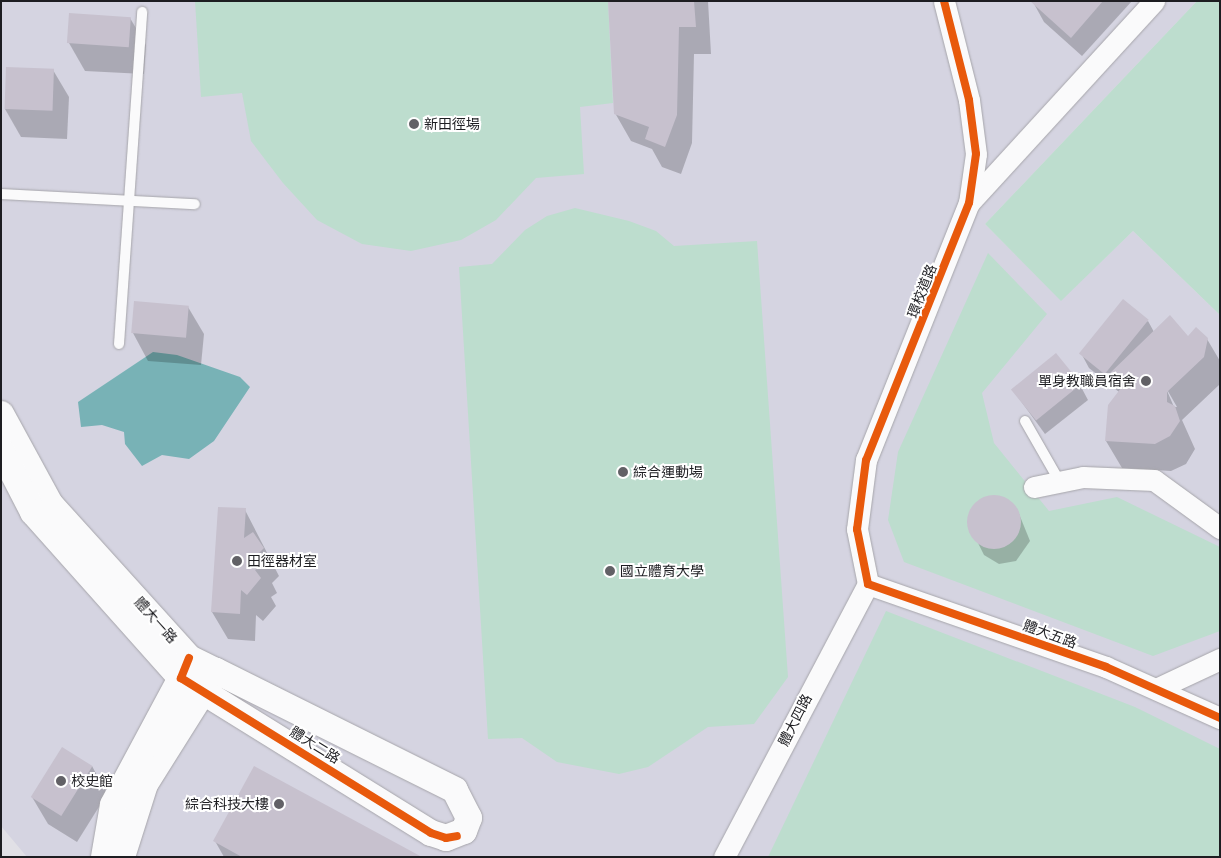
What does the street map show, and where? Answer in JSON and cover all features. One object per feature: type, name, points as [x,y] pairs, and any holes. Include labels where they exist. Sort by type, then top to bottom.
[{"type":"street","name":"環校道路","points":[[868,584],[857,529],[866,460],[969,203],[976,154],[969,100],[944,1]]},
{"type":"street","points":[[969,203],[1154,1]]},
{"type":"street","name":"體大一路","points":[[1,414],[50,504],[185,668]]},
{"type":"street","name":"體大一路","points":[[1,450],[33,512],[185,668]]},
{"type":"street","points":[[1034,487],[1083,477],[1154,480],[1220,528]]},
{"type":"street","name":"體大五路","points":[[868,584],[1106,667],[1220,718]]},
{"type":"street","name":"體大四路","points":[[724,857],[868,584]]},
{"type":"street","points":[[1156,689],[1220,659]]},
{"type":"street","points":[[104,857],[114,805],[185,668]]},
{"type":"street","name":"體大二路","points":[[185,668],[455,790],[469,818],[464,831],[446,838],[431,833],[210,680]]},
{"type":"street","points":[[122,857],[145,784],[210,680]]},
{"type":"lane","points":[[119,344],[142,12]]},
{"type":"lane","points":[[1,194],[195,204]]},
{"type":"lane","points":[[1026,421],[1060,482]]},
{"type":"shaded area","name":"國立體育大學","points":[[1,1],[1197,1],[985,224],[1061,300],[1133,231],[1220,315],[1220,857],[27,857],[1,826]]},
{"type":"green space","name":"新田徑場","points":[[195,1],[608,1],[613,103],[580,107],[584,174],[536,178],[496,220],[461,240],[411,251],[362,244],[317,220],[283,183],[251,141],[242,93],[201,97]]},
{"type":"green space","points":[[1197,1],[1220,1],[1220,315],[1133,231],[1061,301],[985,224]]},
{"type":"green space","name":"綜合運動場","points":[[575,208],[629,221],[656,231],[674,246],[757,241],[788,677],[754,724],[708,727],[648,767],[619,774],[557,762],[522,738],[488,739],[459,267],[492,264],[525,230],[547,216]]},
{"type":"green space","points":[[988,253],[1047,314],[982,393],[994,443],[1049,511],[1117,497],[1220,547],[1220,631],[1153,656],[904,562],[888,520],[898,452]]},
{"type":"green space","points":[[886,611],[1135,707],[1220,749],[1220,857],[768,857]]},
{"type":"water","points":[[153,352],[177,355],[240,377],[250,387],[214,441],[189,459],[162,455],[142,466],[125,444],[124,432],[102,425],[81,427],[78,402]]},
{"type":"building","points":[[608,1],[694,1],[696,27],[679,27],[677,115],[665,147],[645,139],[649,127],[614,114]]},
{"type":"building","points":[[1030,1],[1103,1],[1071,38]]},
{"type":"building","points":[[69,13],[131,17],[129,47],[67,43]]},
{"type":"building","points":[[6,67],[54,69],[53,111],[5,109]]},
{"type":"building","points":[[1123,299],[1149,320],[1105,374],[1079,353]]},
{"type":"building","points":[[134,301],[189,306],[186,338],[131,333]]},
{"type":"building","name":"單身教職員宿舍","points":[[1170,315],[1188,336],[1196,327],[1208,338],[1204,357],[1167,392],[1167,402],[1175,406],[1180,421],[1170,436],[1155,444],[1105,441],[1108,405],[1121,388],[1108,375]]},
{"type":"building","points":[[1056,353],[1081,384],[1036,421],[1011,390]]},
{"type":"building","points":[[989,495],[999,495],[1009,499],[1017,507],[1021,522],[1017,537],[1009,545],[999,549],[989,549],[979,545],[971,537],[967,527],[967,517],[971,507],[979,499]]},
{"type":"building","name":"田徑器材室","points":[[218,507],[246,508],[244,538],[253,532],[264,548],[256,556],[262,565],[255,570],[261,578],[247,595],[241,590],[240,614],[211,612]]},
{"type":"building","name":"校史館","points":[[62,747],[93,766],[61,816],[31,797]]},
{"type":"building","name":"綜合科技大樓","points":[[254,766],[422,857],[242,857],[213,841]]},
{"type":"cycle path","points":[[944,1],[969,100],[976,154],[969,203],[866,460],[857,529],[868,584],[1106,667],[1220,718]]},
{"type":"cycle path","points":[[189,658],[181,678],[431,833],[446,838],[457,836]]},
{"type":"place","name":"新田徑場","points":[[414,124]]},
{"type":"place","name":"單身教職員宿舍","points":[[1146,381]]},
{"type":"place","name":"綜合運動場","points":[[623,472]]},
{"type":"place","name":"田徑器材室","points":[[237,561]]},
{"type":"place","name":"國立體育大學","points":[[610,571]]},
{"type":"place","name":"校史館","points":[[61,781]]},
{"type":"place","name":"綜合科技大樓","points":[[279,804]]}]
